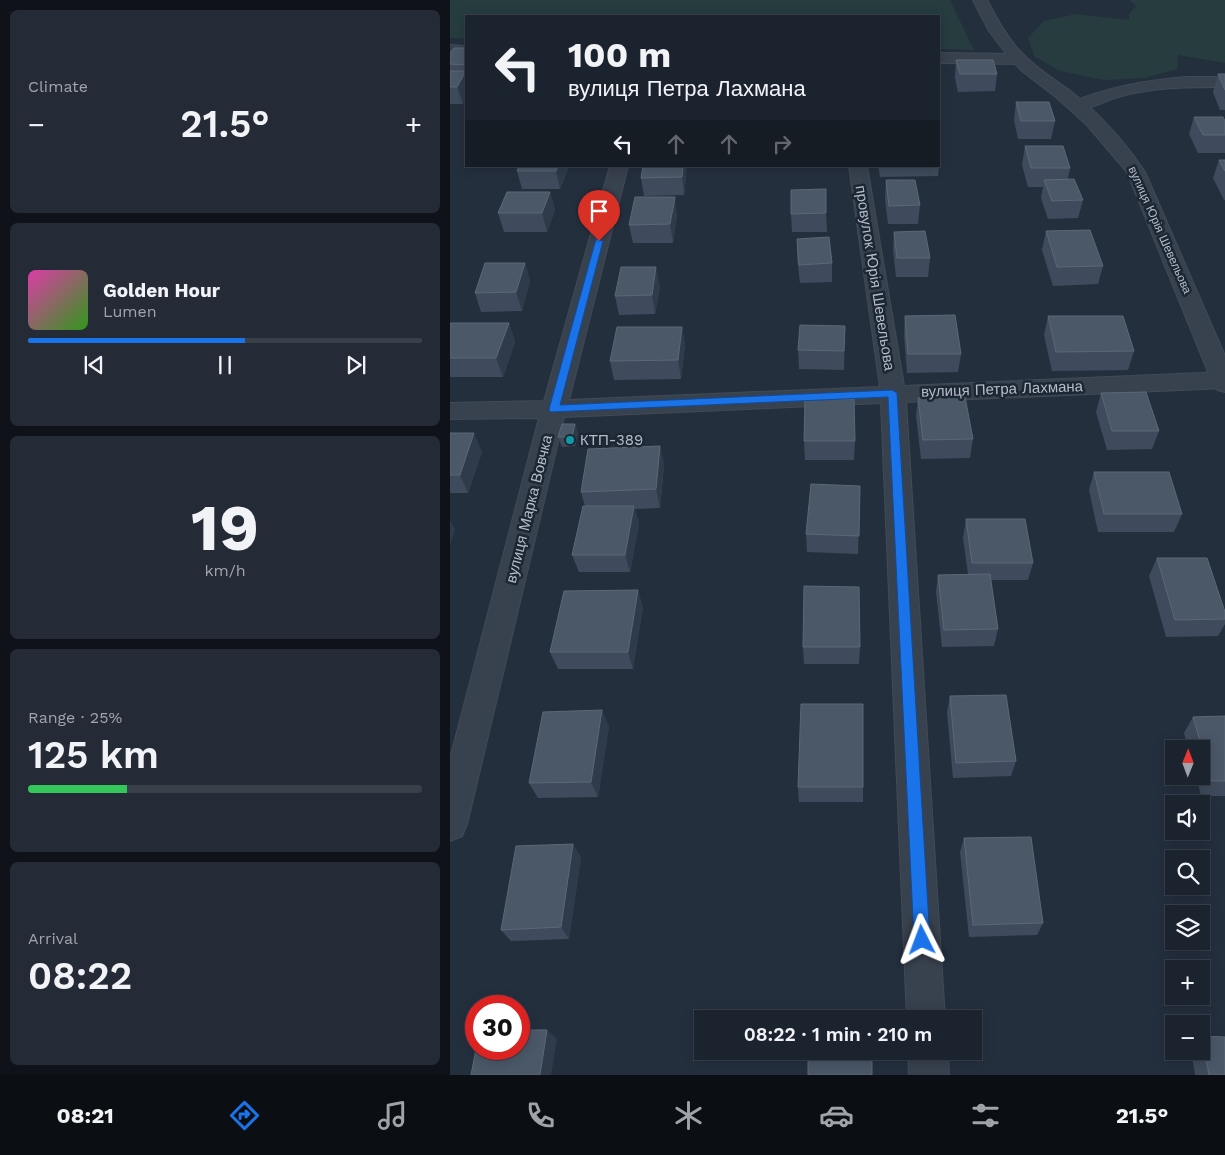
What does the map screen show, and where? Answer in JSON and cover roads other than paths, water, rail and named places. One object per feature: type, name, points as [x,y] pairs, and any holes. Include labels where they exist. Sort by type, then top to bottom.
[{"type":"street","name":"вулиця Юрія Шевельова","points":[[980,0],[1003,39],[1018,59],[1078,106],[1121,149],[1136,172],[1224,382]]},
{"type":"street","points":[[450,50],[465,51]]},
{"type":"street","points":[[940,58],[1018,59]]},
{"type":"street","points":[[1078,106],[1099,96],[1144,86],[1225,82]]},
{"type":"street","name":"вулиця Марка Вовчка","points":[[450,824],[554,409],[618,167]]},
{"type":"street","name":"провулок Юрія Шевельова","points":[[858,167],[892,393],[926,1010]]},
{"type":"street","name":"вулиця Петра Лахмана","points":[[450,410],[554,409],[892,393],[1224,382]]},
{"type":"street","points":[[928,1060],[929,1075]]},
{"type":"place","name":"КТП-389","points":[[570,440]]}]
